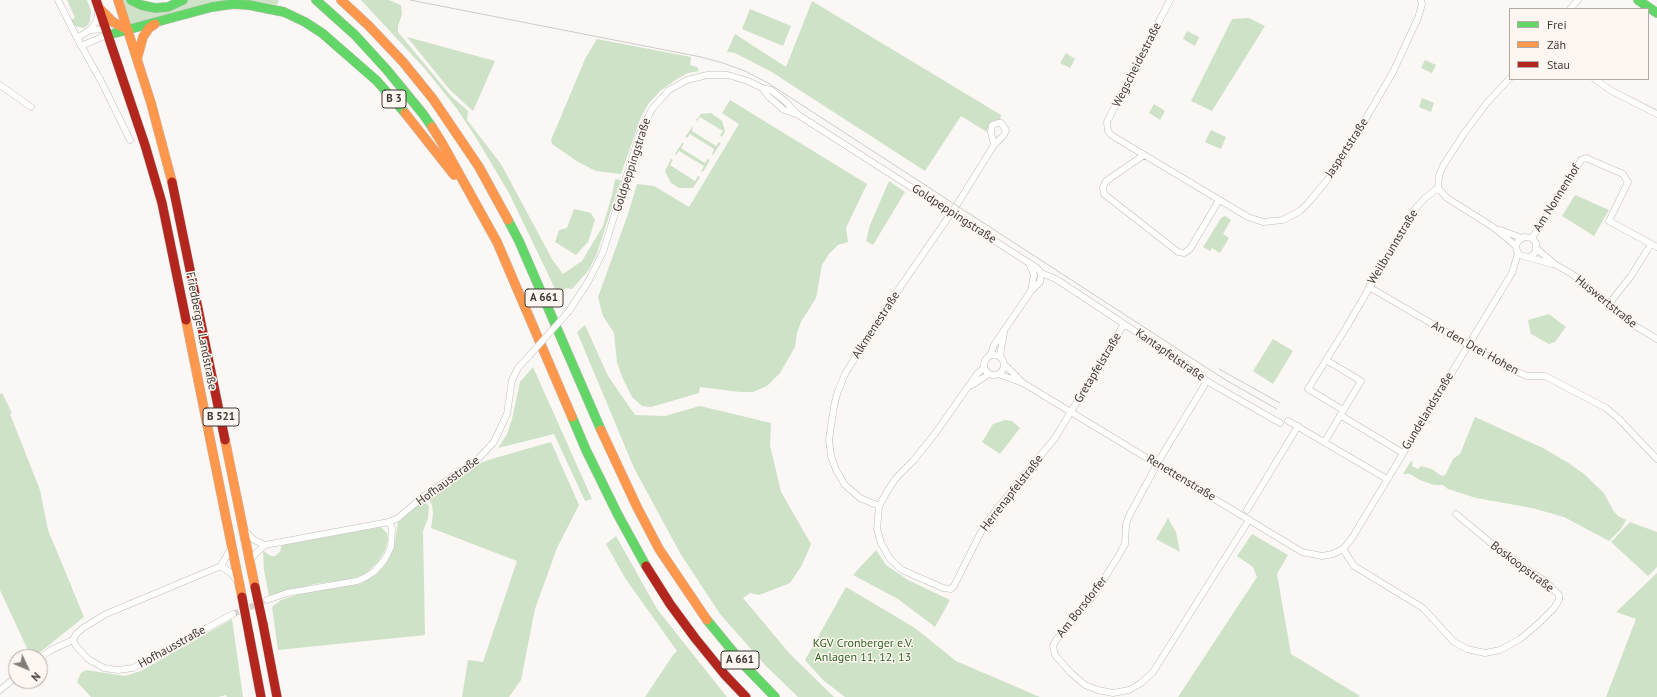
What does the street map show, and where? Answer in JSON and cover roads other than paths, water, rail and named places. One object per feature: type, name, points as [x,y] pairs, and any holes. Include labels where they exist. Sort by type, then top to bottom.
[{"type":"main road","points":[[131,0],[141,5],[155,8],[168,7],[183,0]]},
{"type":"main road","name":"A 661","points":[[316,0],[355,35],[377,58],[423,114],[442,143],[476,202],[518,288],[586,450],[639,555],[670,604],[698,643],[746,697]]},
{"type":"main road","name":"A 661","points":[[341,0],[368,25],[403,62],[433,99],[479,167],[518,241],[604,439],[659,549],[708,621],[744,665],[775,697]]},
{"type":"main road","points":[[1638,0],[1657,13]]},
{"type":"main road","points":[[97,4],[113,31],[128,30],[159,21]]},
{"type":"main road","name":"Friedberger Landstraße","points":[[119,4],[137,59],[168,166],[185,239],[278,697]]},
{"type":"main road","name":"B 3","points":[[159,21],[212,7],[233,4],[273,8],[294,16],[322,33],[361,66],[394,99],[476,202]]},
{"type":"main road","points":[[137,59],[141,41],[145,33],[159,21]]},
{"type":"main road","name":"Friedberger Landstraße","points":[[113,31],[162,203],[261,697]]},
{"type":"street","points":[[58,0],[130,140]]},
{"type":"street","name":"Wegscheidestraße","points":[[1108,131],[1107,122],[1170,0]]},
{"type":"street","name":"Jaspertstraße","points":[[1108,131],[1111,136],[1248,217],[1263,222],[1283,220],[1300,211],[1308,203],[1328,179],[1350,145],[1391,76],[1418,18],[1422,4],[1421,0]]},
{"type":"street","points":[[1571,8],[1578,0]]},
{"type":"street","points":[[77,38],[90,30],[96,22],[97,4]]},
{"type":"street","name":"Friedberger Landstraße","points":[[113,31],[121,16],[119,4]]},
{"type":"street","points":[[90,30],[113,31],[131,41]]},
{"type":"street","points":[[81,46],[113,31]]},
{"type":"street","name":"Goldpeppingstraße","points":[[569,311],[591,277],[603,252],[647,116],[657,102],[676,85],[687,80],[707,75],[728,75],[748,80],[762,88],[771,90],[798,114],[1037,268],[1041,273]]},
{"type":"street","points":[[1493,228],[1522,238],[1532,238],[1536,243],[1537,249],[1535,254],[1528,257],[1518,253],[1516,246],[1493,228],[1447,198],[1438,188],[1439,176],[1443,166],[1486,104],[1509,79]]},
{"type":"street","points":[[1596,80],[1610,90],[1657,114]]},
{"type":"street","points":[[0,85],[31,107]]},
{"type":"street","name":"Alkmenestraße","points":[[879,506],[860,498],[845,485],[836,470],[831,456],[829,440],[834,406],[845,374],[851,363],[994,145]]},
{"type":"street","points":[[1144,155],[1106,181],[1103,191],[1106,197],[1178,252],[1184,252],[1190,249],[1220,200]]},
{"type":"street","name":"Am Nonnenhof","points":[[1532,238],[1581,160],[1586,158],[1623,174],[1628,182],[1609,221],[1654,245],[1632,276],[1608,305]]},
{"type":"street","name":"Weilbrunnstraße","points":[[1342,413],[1308,389],[1415,209],[1425,198],[1438,188]]},
{"type":"street","points":[[1516,246],[1522,238]]},
{"type":"street","name":"Huswertstraße","points":[[1537,249],[1556,265],[1572,274],[1632,324],[1657,339]]},
{"type":"street","name":"Gundelandstraße","points":[[1512,273],[1518,253]]},
{"type":"street","name":"Huswertstraße","points":[[1528,257],[1556,265]]},
{"type":"street","name":"Gundelandstraße","points":[[1343,549],[1352,538],[1512,273],[1528,257]]},
{"type":"street","points":[[1029,263],[1034,275],[1031,291]]},
{"type":"street","points":[[1005,328],[1000,356],[1003,360],[1004,368],[998,374],[989,374],[984,368],[984,362],[990,356],[994,345],[1005,328],[1031,291],[1040,282],[1041,273]]},
{"type":"street","name":"Kantapfelstraße","points":[[1041,273],[1056,279],[1202,375],[1205,380],[1280,423]]},
{"type":"street","name":"An den Drei Hohen","points":[[1369,287],[1508,368],[1527,376],[1545,376],[1606,408],[1619,419],[1657,460]]},
{"type":"street","name":"Hofhausstraße","points":[[265,545],[389,522],[406,512],[424,496],[476,461],[494,442],[507,414],[512,380],[515,374],[569,311]]},
{"type":"street","name":"Gretapfelstraße","points":[[1071,412],[1124,324]]},
{"type":"street","points":[[990,356],[1000,356]]},
{"type":"street","points":[[1325,441],[1361,381],[1326,360]]},
{"type":"street","name":"Renettenstraße","points":[[1004,364],[1023,383]]},
{"type":"street","name":"Herrenapfelstraße","points":[[984,368],[977,374],[934,435],[913,461],[896,478],[879,506],[877,529],[881,543],[890,559],[902,570],[943,588],[951,589],[958,580],[971,550],[996,510],[1055,438],[1071,412]]},
{"type":"street","name":"Herrenapfelstraße","points":[[968,388],[989,374]]},
{"type":"street","name":"Renettenstraße","points":[[998,374],[1023,383],[1302,552],[1322,556],[1333,554],[1343,549]]},
{"type":"street","points":[[1158,464],[1204,386],[1205,380]]},
{"type":"street","points":[[1342,413],[1403,453]]},
{"type":"street","points":[[1288,421],[1325,441],[1387,479]]},
{"type":"street","points":[[1247,510],[1298,426]]},
{"type":"street","name":"Am Borsdorfer","points":[[1158,464],[1129,516],[1126,524],[1125,544],[1119,555],[1094,595],[1056,640],[1053,646],[1055,655],[1071,673],[1086,685],[1098,690],[1113,693],[1129,690],[1141,683],[1153,672],[1249,520]]},
{"type":"street","name":"Boskoopstraße","points":[[1343,549],[1354,566],[1423,608],[1454,642],[1467,649],[1485,652],[1500,650],[1520,639],[1538,624],[1554,608],[1559,600],[1559,595],[1545,581],[1497,548],[1456,514]]},
{"type":"street","points":[[267,600],[287,593],[357,581],[366,577],[375,571],[385,559],[391,547],[392,528],[389,522]]},
{"type":"street","points":[[244,529],[254,540],[265,545],[254,555],[250,563]]},
{"type":"street","points":[[48,652],[73,640],[82,628],[106,614],[221,566],[232,547]]},
{"type":"street","points":[[221,566],[232,574],[239,584]]},
{"type":"street","name":"Hofhausstraße","points":[[73,640],[76,646],[88,659],[104,668],[118,670],[133,668],[233,614]]},
{"type":"street","points":[[0,690],[8,684]]},
{"type":"tunnel","points":[[233,614],[267,600]]},
{"type":"tram line","points":[[410,0],[701,57],[745,71],[768,83],[1224,379],[1277,409]]},
{"type":"tram line","points":[[1219,369],[1280,403]]},
{"type":"park label","name":"KGV Cronberger e.V. Anlagen 11, 12, 13","points":[[863,651]]}]
